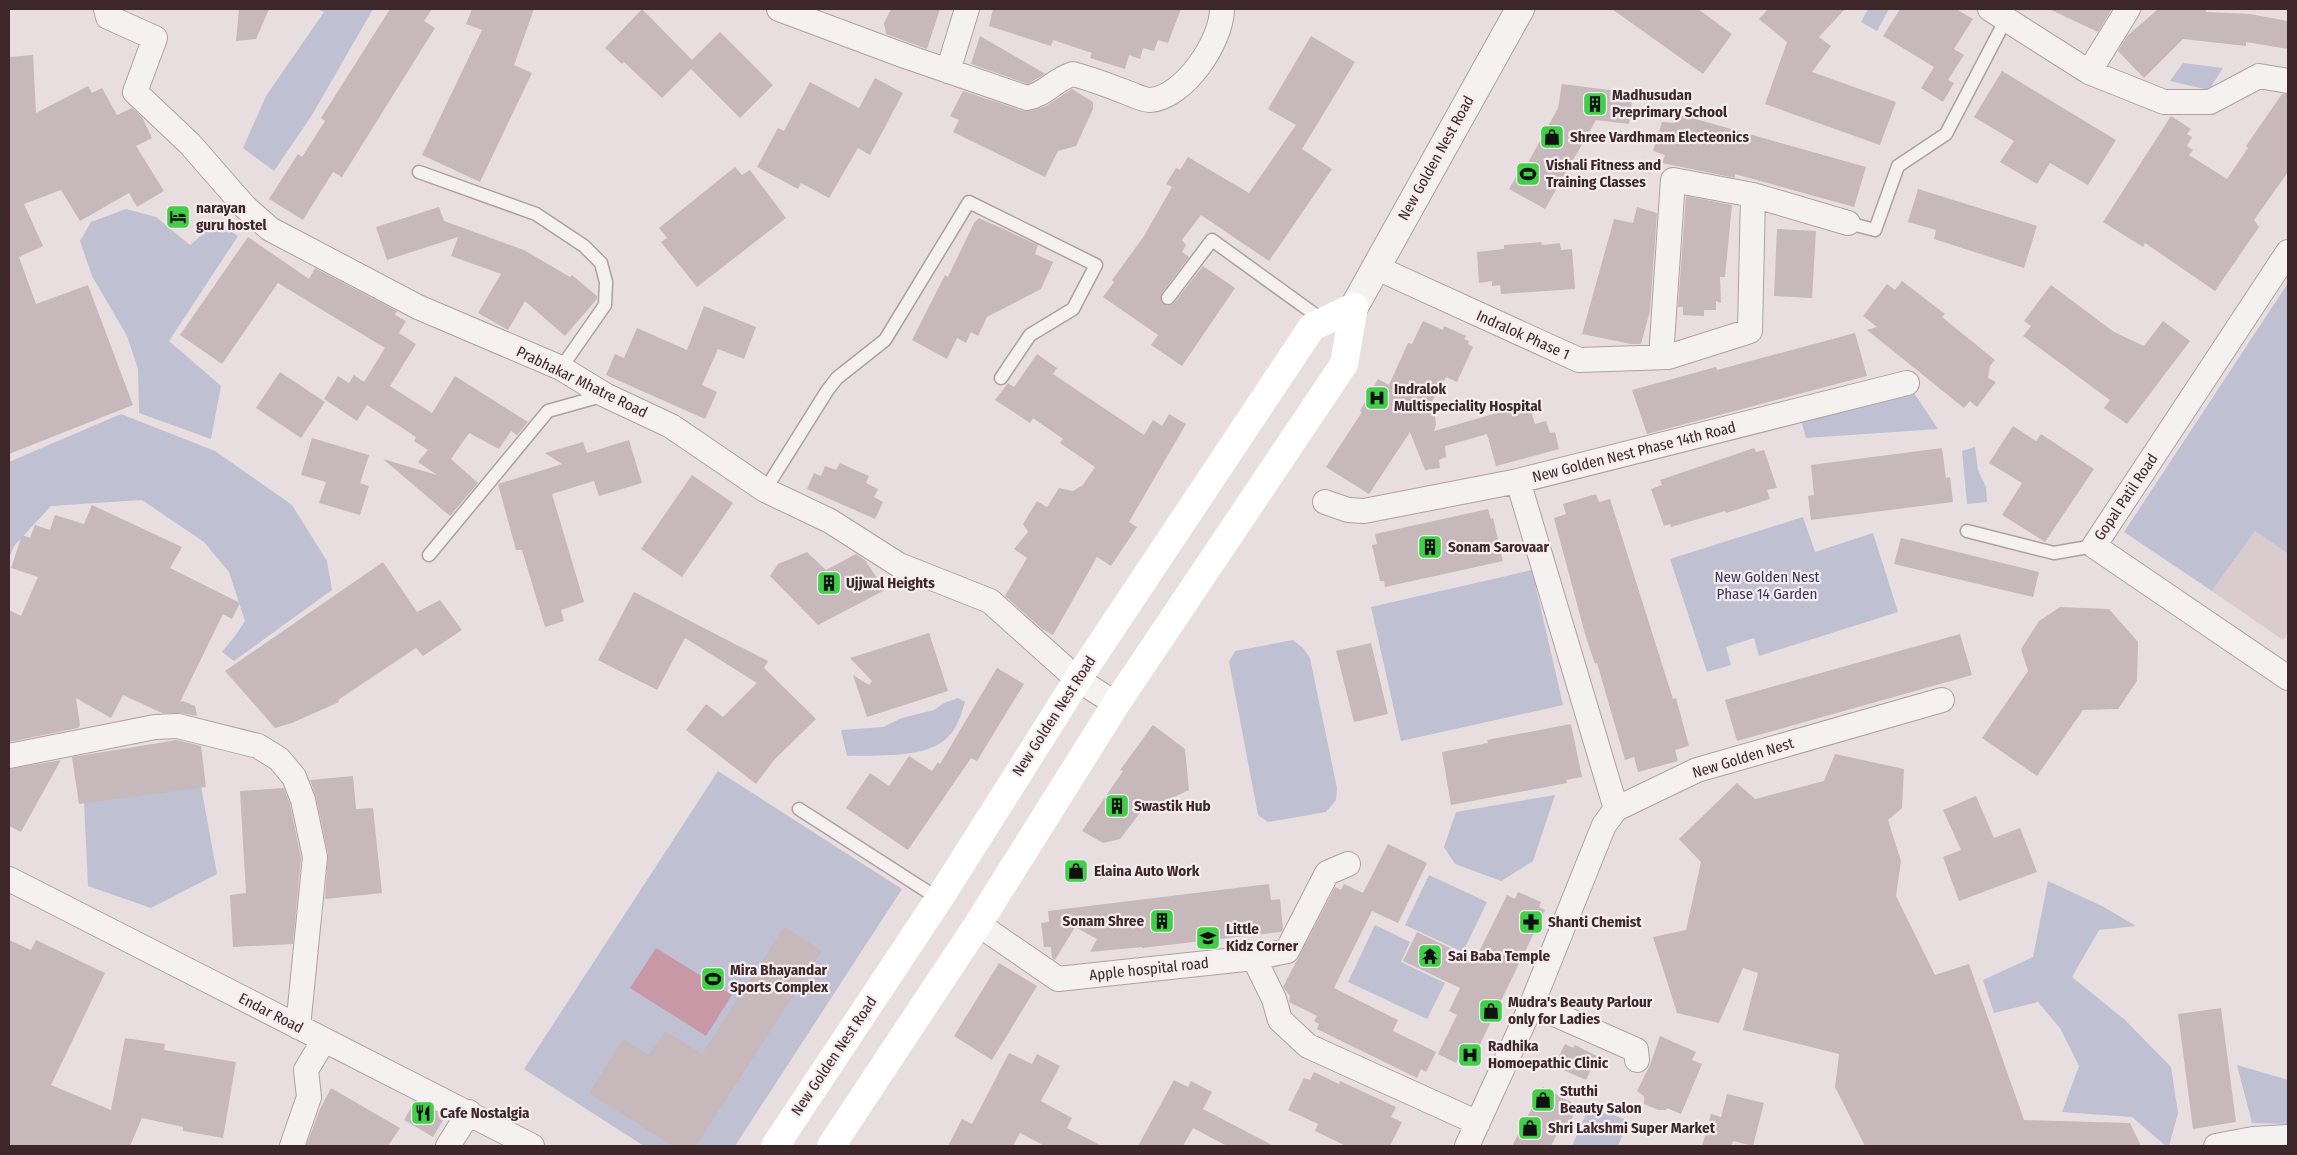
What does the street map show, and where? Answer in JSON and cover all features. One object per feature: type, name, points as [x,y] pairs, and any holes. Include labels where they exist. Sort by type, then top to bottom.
[{"type":"main road","name":"New Golden Nest Road","points":[[775,1146],[938,899],[1077,679],[1312,327],[1354,307]]},
{"type":"main road","name":"New Golden Nest Road","points":[[831,1146],[978,924],[1116,704],[1344,364],[1354,307]]},
{"type":"street","name":"Prabhakar Mhatre Road","points":[[106,9],[108,17],[155,38],[135,92],[190,144],[245,207],[270,228],[418,307],[561,368],[605,395],[671,426],[765,490],[830,521],[899,564],[990,602],[1077,679],[1116,704]]},
{"type":"street","points":[[779,9],[1026,98],[1037,96],[1064,76],[1073,74],[1148,100],[1164,96],[1185,82],[1212,46],[1222,18],[1222,9]]},
{"type":"street","points":[[948,71],[967,9]]},
{"type":"street","name":"New Golden Nest Road","points":[[1354,307],[1375,266],[1520,9]]},
{"type":"street","points":[[2089,72],[2128,9]]},
{"type":"street","points":[[1998,14],[2089,72],[2164,102],[2210,102],[2259,76],[2288,80]]},
{"type":"street","points":[[1661,357],[1673,180],[1753,195],[1848,223]]},
{"type":"street","name":"Indralok Phase 1","points":[[1375,266],[1579,360],[1668,357],[1750,331],[1753,195]]},
{"type":"street","name":"Gopal Patil Road","points":[[2288,252],[2094,546],[2288,678]]},
{"type":"street","name":"New Golden Nest Phase 14th Road","points":[[1616,809],[1518,481],[1906,383]]},
{"type":"street","points":[[1325,502],[1348,510],[1364,512],[1518,481]]},
{"type":"street","name":"New Golden Nest","points":[[1616,809],[1697,770],[1942,700]]},
{"type":"street","points":[[9,756],[155,727],[178,726],[258,746],[279,759],[294,777],[303,800],[315,858],[298,1027]]},
{"type":"street","points":[[1467,1146],[1532,1004],[1604,825],[1616,809]]},
{"type":"street","name":"Apple hospital road","points":[[978,924],[1058,978],[1254,958],[1287,951],[1327,873],[1348,864]]},
{"type":"street","name":"Endar Road","points":[[9,879],[469,1112],[532,1146]]},
{"type":"street","points":[[1254,958],[1274,998],[1280,1020],[1308,1046],[1478,1122]]},
{"type":"street","points":[[1532,1004],[1636,1050],[1637,1060]]},
{"type":"street","points":[[292,1146],[309,1097],[306,1070],[324,1040]]},
{"type":"street","points":[[448,1146],[469,1112]]},
{"type":"street","points":[[2216,1146],[2253,1139],[2288,1137]]},
{"type":"lane","points":[[1848,223],[1875,230],[1898,166],[1946,134],[1998,14]]},
{"type":"lane","points":[[419,172],[536,214],[584,246],[601,263],[606,282],[605,305],[561,368]]},
{"type":"lane","points":[[765,490],[837,378],[885,340],[969,202],[1096,265],[1073,309],[1030,335],[1001,378]]},
{"type":"lane","points":[[1168,298],[1212,240],[1324,322]]},
{"type":"lane","points":[[429,555],[548,411],[605,395]]},
{"type":"lane","points":[[1967,531],[2054,553],[2094,546]]},
{"type":"lane","points":[[798,808],[938,899]]},
{"type":"shaded area","points":[[2255,531],[2288,554],[2288,633],[2283,640],[2212,591]]},
{"type":"shaded area","points":[[656,948],[732,995],[706,1036],[630,988]]},
{"type":"green space","points":[[318,9],[373,9],[312,115],[274,171],[243,148],[266,96],[324,12]]},
{"type":"green space","points":[[1868,9],[1889,9],[1877,31],[1861,22]]},
{"type":"green space","points":[[2183,63],[2223,68],[2209,90],[2170,81]]},
{"type":"green space","points":[[126,209],[156,217],[190,245],[217,222],[238,236],[169,341],[221,386],[211,439],[139,413],[138,369],[127,336],[92,276],[80,241],[91,222]]},
{"type":"green space","points":[[2288,283],[2288,554],[2255,531],[2212,591],[2124,532]]},
{"type":"green space","points":[[1914,393],[1938,429],[1806,438],[1801,420]]},
{"type":"green space","points":[[121,414],[215,451],[292,505],[327,561],[332,590],[234,661],[222,652],[245,621],[229,572],[204,542],[142,500],[51,506],[14,546],[9,558],[9,462]]},
{"type":"green space","points":[[1975,447],[1978,470],[1986,487],[1987,502],[1967,504],[1962,451]]},
{"type":"green space","name":"New Golden Nest Phase 14 Garden","points":[[1803,517],[1815,552],[1873,533],[1898,612],[1759,656],[1754,638],[1726,647],[1731,665],[1707,672],[1670,559]]},
{"type":"green space","points":[[1532,570],[1563,705],[1401,741],[1371,607]]},
{"type":"green space","points":[[1293,640],[1303,648],[1310,658],[1337,788],[1336,800],[1326,812],[1268,822],[1258,815],[1229,662],[1235,651]]},
{"type":"green space","points":[[958,698],[965,702],[959,720],[948,737],[939,744],[928,749],[901,754],[847,756],[841,730],[883,727],[902,718],[934,710],[944,703]]},
{"type":"green space","name":"Mira Bhayandar Sports Complex","points":[[718,771],[902,889],[735,1146],[644,1146],[524,1069]]},
{"type":"green space","points":[[201,786],[217,874],[151,908],[88,886],[84,801]]},
{"type":"green space","points":[[1555,795],[1533,861],[1501,881],[1455,864],[1444,847],[1456,812]]},
{"type":"green space","points":[[1429,875],[1487,902],[1463,952],[1405,925]]},
{"type":"green space","points":[[2048,881],[2102,906],[2136,926],[2099,930],[2072,977],[2125,1020],[2171,1067],[2178,1113],[2169,1146],[2166,1146],[2132,1117],[2062,1112],[2079,1066],[2060,1028],[2038,1002],[1994,1013],[1983,980],[2033,957]]},
{"type":"green space","points":[[1375,925],[1410,942],[1401,962],[1445,983],[1427,1019],[1348,982]]},
{"type":"green space","points":[[2237,1065],[2288,1080],[2288,1124],[2252,1123]]},
{"type":"green space","points":[[1590,1105],[1628,1121],[1618,1146],[1572,1146]]},
{"type":"building","points":[[239,9],[269,9],[256,39],[236,41]]},
{"type":"building","points":[[390,9],[432,9],[424,21],[435,28],[342,177],[333,172],[303,220],[269,199],[298,154],[302,157],[325,121],[321,118]]},
{"type":"building","points":[[472,9],[534,9],[514,65],[532,73],[480,182],[422,155],[482,30],[466,24]]},
{"type":"building","points":[[642,9],[692,60],[720,32],[773,85],[740,118],[691,69],[662,98],[624,62],[622,64],[605,48]]},
{"type":"building","points":[[891,9],[940,9],[927,49],[886,34],[884,23]]},
{"type":"building","points":[[993,9],[1181,9],[1168,43],[1158,40],[1154,51],[1143,48],[1140,59],[1129,55],[1125,69],[1090,58],[1092,53],[1053,40],[1051,46],[989,26]]},
{"type":"building","points":[[1612,9],[1698,9],[1732,34],[1703,74]]},
{"type":"building","points":[[1768,9],[1845,9],[1819,37],[1831,46],[1812,72],[1896,102],[1880,145],[1765,104],[1787,42],[1759,19]]},
{"type":"building","points":[[1900,9],[1956,9],[1973,19],[1954,49],[1964,55],[1948,80],[1954,83],[1943,102],[1921,88],[1934,67],[1883,36]]},
{"type":"building","points":[[2049,9],[2112,9],[2098,32]]},
{"type":"building","points":[[2158,9],[2206,9],[2206,12],[2250,14],[2288,21],[2288,49],[2246,42],[2246,46],[2183,39],[2144,78],[2118,51],[2127,36]]},
{"type":"building","points":[[980,36],[1045,74],[1028,84],[971,64]]},
{"type":"building","points":[[1311,36],[1355,62],[1302,149],[1332,169],[1269,261],[1201,215],[1182,240],[1186,245],[1182,252],[1189,257],[1162,293],[1161,302],[1167,306],[1174,303],[1203,266],[1235,288],[1182,366],[1151,345],[1158,335],[1103,297],[1114,282],[1112,280],[1144,236],[1172,187],[1166,184],[1176,168],[1180,170],[1188,157],[1249,193],[1296,125],[1268,109]]},
{"type":"building","points":[[33,55],[36,113],[88,86],[92,93],[102,88],[117,115],[132,108],[142,117],[152,138],[136,146],[164,191],[137,207],[129,193],[80,221],[61,190],[24,204],[43,246],[19,257],[36,304],[88,285],[133,405],[9,454],[9,57]]},
{"type":"building","points":[[2002,71],[2116,140],[2088,185],[2050,163],[2037,184],[2000,162],[2014,141],[1974,117]]},
{"type":"building","points":[[875,78],[903,93],[870,155],[858,148],[829,198],[801,183],[798,189],[757,167],[778,128],[784,131],[810,82],[859,108]]},
{"type":"building","points":[[1562,84],[1633,93],[1629,124],[1596,120],[1545,209],[1509,189],[1521,168],[1524,170],[1558,108]]},
{"type":"building","points":[[1072,89],[1093,102],[1093,109],[1076,146],[1058,151],[1045,177],[953,132],[959,120],[950,116],[963,91],[1023,111],[1030,111],[1046,106]]},
{"type":"building","points":[[2282,94],[2288,94],[2288,172],[2254,220],[2259,227],[2215,291],[2145,243],[2143,247],[2103,222],[2171,116],[2191,129],[2187,134],[2192,137],[2187,146],[2193,150],[2189,155],[2227,179],[2248,148],[2246,146]]},
{"type":"building","points":[[1678,114],[1866,167],[1854,207],[1735,174],[1735,178],[1662,163],[1665,155],[1653,151],[1662,122],[1675,123]]},
{"type":"building","points":[[735,167],[742,175],[750,170],[786,218],[697,287],[661,242],[667,238],[659,228]]},
{"type":"building","points":[[1918,189],[2037,226],[2024,268],[1934,239],[1936,230],[1908,222]]},
{"type":"building","points":[[1686,196],[1732,205],[1725,277],[1720,277],[1721,303],[1716,301],[1716,310],[1704,310],[1704,316],[1683,315],[1683,307],[1678,307]]},
{"type":"building","points":[[439,207],[444,221],[524,250],[570,277],[572,275],[597,296],[597,299],[565,336],[525,301],[508,330],[478,313],[501,274],[451,256],[458,237],[387,260],[376,227]]},
{"type":"building","points":[[1637,207],[1657,213],[1650,311],[1641,344],[1631,344],[1582,334],[1614,219],[1633,223]]},
{"type":"building","points":[[979,218],[1038,245],[1035,254],[1053,262],[1041,289],[987,317],[978,336],[971,332],[966,343],[957,338],[947,359],[912,340],[945,275],[948,277],[974,223]]},
{"type":"building","points":[[1777,229],[1816,231],[1812,298],[1774,296]]},
{"type":"building","points":[[248,237],[309,279],[315,268],[397,311],[395,315],[406,321],[399,333],[416,344],[390,386],[432,413],[455,376],[528,422],[517,435],[511,431],[499,449],[469,433],[451,459],[478,483],[450,516],[383,459],[437,475],[418,462],[428,450],[414,441],[416,437],[367,405],[357,421],[324,399],[338,376],[349,383],[354,375],[364,382],[385,348],[278,283],[222,364],[180,335]]},
{"type":"building","points":[[1541,242],[1542,245],[1560,243],[1561,250],[1572,249],[1575,289],[1501,294],[1500,285],[1492,286],[1492,281],[1479,283],[1477,252],[1504,249],[1504,245]]},
{"type":"building","points":[[1902,281],[1945,314],[1942,317],[1995,360],[1990,366],[1988,378],[1996,382],[1977,407],[1970,401],[1964,408],[1867,330],[1877,327],[1863,316],[1887,284],[1895,290]]},
{"type":"building","points":[[2051,285],[2114,332],[2144,346],[2163,321],[2190,341],[2127,424],[2104,408],[2110,400],[2023,336],[2031,326],[2024,321]]},
{"type":"building","points":[[704,306],[756,327],[744,359],[718,349],[702,385],[717,392],[705,419],[606,375],[615,354],[624,358],[637,328],[687,350]]},
{"type":"building","points":[[1423,321],[1443,330],[1444,326],[1466,336],[1464,339],[1469,341],[1468,344],[1473,347],[1457,382],[1446,377],[1427,410],[1435,415],[1436,425],[1434,431],[1529,404],[1535,424],[1546,421],[1550,433],[1555,432],[1559,449],[1496,466],[1487,434],[1445,446],[1446,457],[1439,460],[1440,468],[1425,470],[1410,432],[1369,494],[1326,467],[1362,412],[1360,411],[1378,379],[1389,385],[1408,343],[1412,344]]},
{"type":"building","points":[[1855,333],[1867,376],[1647,434],[1632,390],[1716,367],[1717,370]]},
{"type":"building","points":[[1037,354],[1057,368],[1053,374],[1144,435],[1153,420],[1162,426],[1169,414],[1186,424],[1129,522],[1137,527],[1111,566],[1097,557],[1053,635],[1042,629],[1005,596],[1027,558],[1014,549],[1028,532],[1023,524],[1037,501],[1047,507],[1059,488],[1073,491],[1083,485],[1095,467],[1060,443],[1063,439],[1033,418],[1030,423],[995,400],[1008,383],[1014,387]]},
{"type":"building","points":[[280,372],[325,402],[301,438],[256,408]]},
{"type":"building","points":[[2013,426],[2036,441],[2041,434],[2094,469],[2045,542],[2002,515],[2022,483],[1989,463]]},
{"type":"building","points":[[312,438],[369,455],[360,483],[369,486],[360,515],[319,503],[326,482],[301,475]]},
{"type":"building","points":[[629,440],[642,483],[599,496],[594,481],[552,494],[584,602],[561,610],[564,621],[545,627],[522,550],[516,550],[498,484],[562,464],[545,453],[583,442],[587,453]]},
{"type":"building","points":[[1754,448],[1756,452],[1764,450],[1777,488],[1767,490],[1770,499],[1726,513],[1725,511],[1671,527],[1670,524],[1664,526],[1651,489],[1662,485],[1660,480]]},
{"type":"building","points":[[1942,448],[1946,478],[1950,477],[1953,502],[1811,520],[1808,496],[1814,495],[1811,465]]},
{"type":"building","points":[[840,463],[869,476],[866,483],[878,489],[874,497],[883,502],[875,519],[807,489],[814,473],[821,476],[825,466],[836,470]]},
{"type":"building","points":[[692,475],[733,503],[682,577],[641,549]]},
{"type":"building","points":[[1596,494],[1599,502],[1610,499],[1673,699],[1676,698],[1689,746],[1675,750],[1678,761],[1638,772],[1634,757],[1625,760],[1597,663],[1595,664],[1585,634],[1554,518],[1566,514],[1563,504]]},
{"type":"building","points":[[92,505],[182,547],[170,568],[240,603],[232,619],[223,614],[180,702],[183,701],[195,706],[197,716],[181,713],[162,713],[123,695],[111,718],[76,698],[80,725],[78,728],[9,742],[9,610],[21,616],[38,577],[11,568],[22,535],[30,538],[35,525],[50,530],[55,515],[84,524]]},
{"type":"building","name":"Sonam Sarovaar","points":[[1488,509],[1491,519],[1493,518],[1503,561],[1385,587],[1384,581],[1380,581],[1372,545],[1377,544],[1375,534]]},
{"type":"building","points":[[1901,538],[2039,572],[2033,597],[1894,564]]},
{"type":"building","name":"Ujjwal Heights","points":[[807,552],[826,570],[856,554],[865,560],[885,590],[818,625],[770,576],[778,564]]},
{"type":"building","points":[[383,562],[417,612],[440,600],[462,630],[423,656],[416,648],[338,700],[339,702],[292,723],[275,728],[225,671]]},
{"type":"building","points":[[634,592],[768,661],[764,668],[816,719],[774,760],[756,784],[686,730],[706,704],[723,717],[757,683],[685,638],[657,690],[598,660]]},
{"type":"building","points":[[2060,607],[2109,609],[2138,642],[2137,681],[2118,709],[2083,710],[2037,776],[1982,738],[2028,671],[2021,649],[2039,621]]},
{"type":"building","points":[[929,633],[948,691],[867,717],[853,675],[869,685],[872,681],[850,658]]},
{"type":"building","points":[[1960,634],[1972,675],[1737,741],[1725,700]]},
{"type":"building","points":[[1371,643],[1388,714],[1354,722],[1336,651]]},
{"type":"building","points":[[997,668],[1024,684],[977,761],[971,758],[908,850],[846,808],[870,773],[889,786],[909,756],[932,771],[938,762],[940,764]]},
{"type":"building","points":[[1571,724],[1582,777],[1566,780],[1567,783],[1451,805],[1442,752],[1488,743],[1487,740]]},
{"type":"building","points":[[1153,725],[1185,749],[1189,790],[1140,813],[1120,839],[1103,843],[1082,831],[1123,771],[1120,770]]},
{"type":"building","points":[[177,740],[201,746],[206,787],[79,804],[72,757]]},
{"type":"building","points":[[1835,754],[1904,769],[1902,808],[1888,820],[1901,861],[1896,896],[1935,975],[1969,964],[2024,1120],[2130,1123],[2141,1146],[1865,1146],[1835,1087],[1839,1054],[1743,1030],[1758,973],[1743,968],[1719,1023],[1677,1013],[1653,937],[1686,930],[1701,862],[1679,839],[1737,783],[1755,799],[1824,781]]},
{"type":"building","points":[[61,760],[21,832],[9,826],[9,769]]},
{"type":"building","points":[[353,776],[356,809],[373,808],[382,893],[325,899],[328,854],[316,797],[310,780]]},
{"type":"building","points":[[284,788],[290,804],[301,858],[293,944],[233,947],[230,895],[246,893],[240,791]]},
{"type":"building","points":[[1976,796],[1994,838],[2020,828],[2037,872],[1959,901],[1943,857],[1961,850],[1943,810]]},
{"type":"building","points":[[1388,844],[1427,863],[1398,923],[1372,911],[1334,988],[1398,1020],[1393,1031],[1436,1052],[1426,1072],[1421,1069],[1417,1078],[1317,1029],[1319,1024],[1314,1021],[1317,1016],[1289,1002],[1290,996],[1283,987],[1335,887],[1341,890],[1344,884],[1363,893]]},
{"type":"building","name":"Sonam Shree","points":[[1269,884],[1271,900],[1280,899],[1283,929],[1281,932],[1090,952],[1097,939],[1075,927],[1055,960],[1052,958],[1051,947],[1044,947],[1041,923],[1049,922],[1048,911]]},
{"type":"building","points":[[1518,892],[1541,902],[1539,907],[1545,910],[1470,1065],[1458,1059],[1456,1063],[1438,1054],[1457,1015],[1449,1011],[1460,988],[1403,961],[1417,932],[1475,960],[1507,895],[1515,899]]},
{"type":"building","points":[[784,927],[822,951],[696,1146],[673,1146],[589,1093],[623,1039],[649,1055],[665,1031],[702,1054]]},
{"type":"building","points":[[9,940],[31,950],[36,940],[105,973],[51,1085],[111,1110],[125,1038],[165,1044],[164,1050],[236,1062],[223,1138],[183,1131],[183,1127],[142,1118],[130,1146],[9,1146]]},
{"type":"building","points":[[999,963],[1037,986],[992,1060],[954,1036]]},
{"type":"building","points":[[2221,1008],[2236,1122],[2193,1129],[2178,1014]]},
{"type":"building","points":[[1660,1036],[1696,1052],[1692,1060],[1702,1064],[1681,1114],[1667,1108],[1666,1110],[1658,1110],[1644,1104],[1644,1096],[1637,1091],[1650,1065]]},
{"type":"building","points":[[1565,1044],[1573,1048],[1575,1045],[1597,1056],[1586,1080],[1554,1066]]},
{"type":"building","points":[[1009,1053],[1032,1064],[1037,1054],[1060,1066],[1041,1101],[1072,1118],[1067,1128],[1102,1146],[1045,1146],[1020,1133],[1013,1146],[948,1146],[962,1119],[972,1124]]},
{"type":"building","points":[[1314,1072],[1339,1084],[1340,1081],[1396,1107],[1391,1117],[1402,1122],[1390,1146],[1346,1146],[1315,1131],[1318,1124],[1288,1110],[1304,1078],[1310,1080]]},
{"type":"building","points":[[1174,1080],[1188,1087],[1191,1081],[1212,1092],[1203,1109],[1274,1146],[1227,1146],[1193,1128],[1183,1146],[1138,1146]]},
{"type":"building","points":[[1543,1087],[1578,1106],[1566,1131],[1560,1128],[1551,1146],[1512,1146]]},
{"type":"building","points":[[331,1088],[400,1128],[388,1146],[306,1146],[320,1109]]},
{"type":"building","points":[[1727,1094],[1764,1103],[1753,1146],[1733,1141],[1731,1146],[1702,1146],[1711,1114],[1721,1117]]},
{"type":"building","points":[[415,1101],[445,1117],[433,1137],[404,1120]]},
{"type":"place","name":"Madhusudan Preprimary School","points":[[1595,104]]},
{"type":"place","name":"Shree Vardhmam Electeonics","points":[[1552,137]]},
{"type":"place","name":"Vishali Fitness and Training Classes","points":[[1528,174]]},
{"type":"place","name":"narayan guru hostel","points":[[178,217]]},
{"type":"place","name":"Indralok Multispeciality Hospital","points":[[1377,398]]},
{"type":"place","name":"Sonam Sarovaar","points":[[1430,547]]},
{"type":"place","name":"Ujjwal Heights","points":[[829,583]]},
{"type":"place","name":"Swastik Hub","points":[[1117,806]]},
{"type":"place","name":"Elaina Auto Work","points":[[1076,871]]},
{"type":"place","name":"Sonam Shree","points":[[1162,921]]},
{"type":"place","name":"Shanti Chemist","points":[[1531,922]]},
{"type":"place","name":"Little Kidz Corner","points":[[1208,938]]},
{"type":"place","name":"Sai Baba Temple","points":[[1430,956]]},
{"type":"place","name":"Mira Bhayandar Sports Complex","points":[[713,979]]},
{"type":"place","name":"Mudra's Beauty Parlour only for Ladies","points":[[1491,1011]]},
{"type":"place","name":"Radhika Homoepathic Clinic","points":[[1470,1055]]},
{"type":"place","name":"Stuthi Beauty Salon","points":[[1543,1100]]},
{"type":"place","name":"Cafe Nostalgia","points":[[423,1113]]},
{"type":"place","name":"Shri Lakshmi Super Market","points":[[1530,1128]]}]
